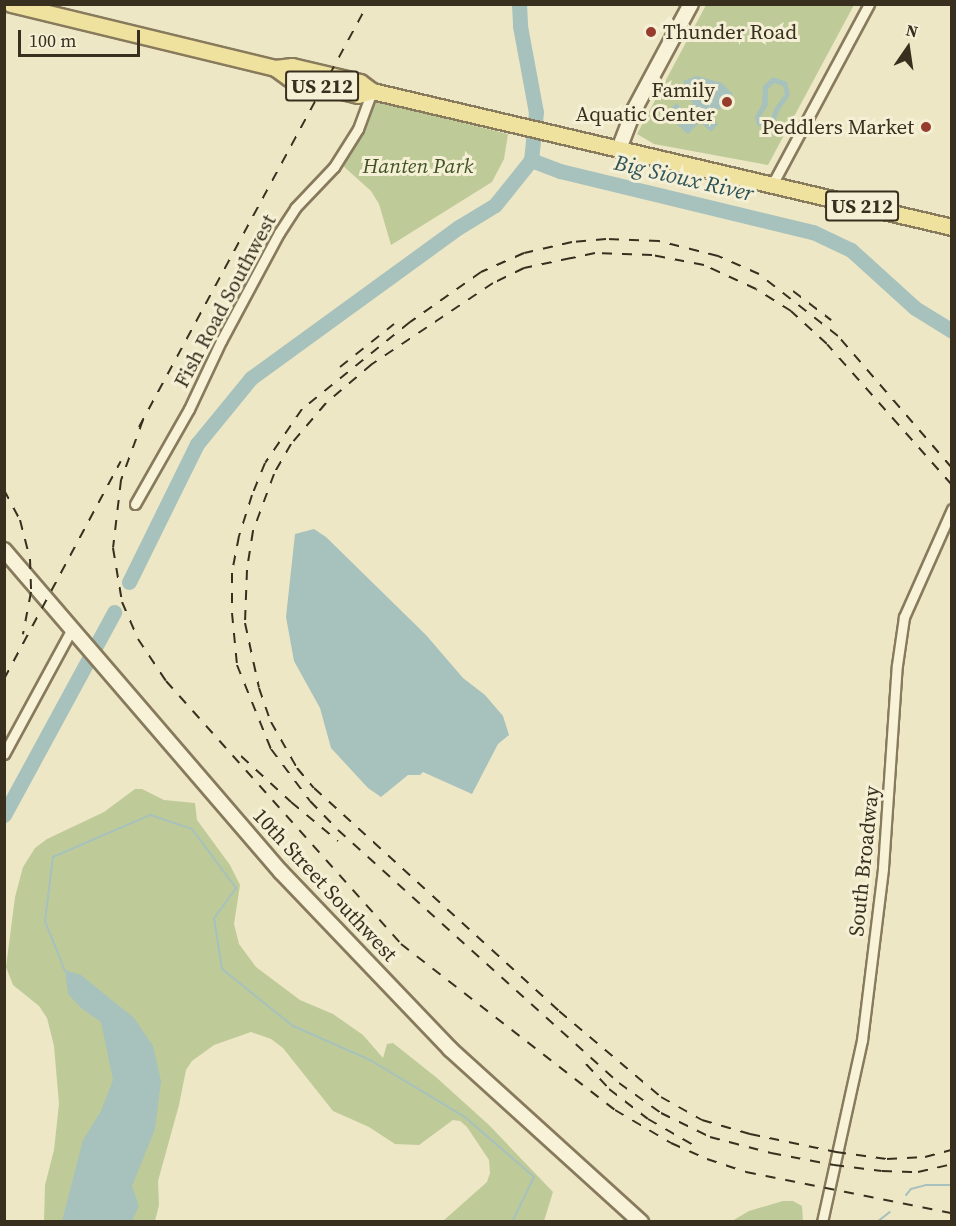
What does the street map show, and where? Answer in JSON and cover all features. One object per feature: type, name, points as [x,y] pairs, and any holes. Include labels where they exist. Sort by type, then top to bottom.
[{"type":"main road","points":[[619,149],[633,112],[691,4]]},
{"type":"main road","name":"US 212","points":[[13,5],[275,68],[289,78],[358,94],[372,91],[951,227]]},
{"type":"main road","name":"10th Street Southwest","points":[[4,550],[281,872],[450,1049],[641,1221]]},
{"type":"street","points":[[772,185],[869,4]]},
{"type":"street","name":"Fish Road Southwest","points":[[135,504],[189,409],[221,341],[279,233],[295,208],[334,167],[358,129],[372,91]]},
{"type":"street","name":"South Broadway","points":[[822,1221],[862,1040],[883,868],[897,665],[904,616],[951,509]]},
{"type":"street","points":[[4,754],[72,629]]},
{"type":"green space","name":"Family Aquatic Center","points":[[706,5],[854,5],[768,165],[654,144],[637,134]]},
{"type":"green space","name":"Hanten Park","points":[[375,101],[508,134],[504,159],[492,182],[391,245],[379,204],[371,191],[341,164],[360,135]]},
{"type":"green space","points":[[135,789],[142,789],[164,800],[195,803],[197,820],[230,865],[240,885],[234,924],[239,944],[256,967],[300,1000],[333,1014],[363,1035],[383,1058],[387,1044],[393,1043],[437,1078],[489,1125],[553,1192],[544,1221],[443,1221],[487,1182],[490,1173],[489,1160],[467,1127],[460,1121],[453,1120],[419,1145],[395,1144],[369,1127],[333,1111],[283,1048],[271,1039],[251,1032],[214,1045],[192,1061],[186,1070],[158,1181],[159,1205],[155,1221],[44,1221],[45,1185],[54,1150],[59,1104],[54,1046],[47,1018],[39,1006],[13,985],[6,967],[15,897],[23,867],[35,848],[47,839],[104,812]]},
{"type":"green space","points":[[783,1201],[793,1201],[802,1206],[803,1221],[732,1221],[749,1211]]},
{"type":"water","points":[[697,76],[722,83],[732,93],[735,104],[706,113],[718,124],[711,132],[700,122],[688,134],[666,115],[676,103],[686,112],[693,104],[683,81]]},
{"type":"water","points":[[773,77],[787,82],[790,95],[779,111],[774,125],[764,128],[757,125],[755,117],[762,104],[763,86]],"holes":[[[774,83],[783,86],[785,94],[774,109],[770,121],[765,123],[760,118],[768,105],[768,89]]]},
{"type":"water","points":[[314,529],[326,537],[426,635],[463,678],[485,695],[503,716],[509,735],[498,744],[472,794],[423,772],[420,775],[408,775],[381,797],[368,788],[331,748],[320,708],[294,661],[286,617],[295,534]]},
{"type":"water","points":[[65,970],[81,975],[134,1018],[153,1046],[161,1081],[155,1129],[132,1186],[139,1206],[132,1221],[62,1221],[83,1140],[101,1111],[113,1080],[101,1022],[81,1008],[68,994]]},
{"type":"waterway","name":"Big Sioux River","points":[[519,4],[520,26],[536,112],[531,160]]},
{"type":"waterway","name":"Big Sioux River","points":[[531,160],[560,171],[813,232],[851,250],[915,308],[952,331]]},
{"type":"waterway","points":[[129,582],[197,444],[251,378],[459,227],[495,205],[531,160]]},
{"type":"waterway","points":[[4,815],[114,612]]},
{"type":"waterway","points":[[65,971],[45,921],[53,857],[150,815],[192,829],[236,888],[214,918],[222,969],[293,1026],[370,1060],[465,1117],[534,1177],[512,1222]]},
{"type":"waterway","points":[[906,1195],[911,1189],[926,1185],[952,1185]]},
{"type":"waterway","points":[[877,1222],[890,1212]]},
{"type":"railway","points":[[139,427],[368,4]]},
{"type":"railway","points":[[952,468],[838,336],[759,274],[718,256],[659,241],[606,239],[572,242],[524,253],[481,272],[410,322],[302,409],[265,463],[239,536],[232,573],[232,613],[237,665],[271,749],[310,801],[338,830],[619,1083],[661,1113],[710,1137],[771,1153],[882,1171],[918,1172],[952,1164]]},
{"type":"railway","points":[[952,485],[827,344],[791,311],[756,289],[704,265],[652,255],[595,253],[524,268],[493,283],[372,364],[326,403],[291,444],[274,474],[253,531],[247,570],[245,623],[259,688],[271,722],[297,768],[314,788],[559,1011],[661,1097],[702,1120],[750,1134],[836,1152],[887,1159],[925,1157],[952,1150]]},
{"type":"railway","points":[[793,291],[831,320]]},
{"type":"railway","points":[[340,367],[394,324]]},
{"type":"railway","points":[[143,420],[121,480],[113,548],[122,602],[138,639],[166,681],[401,944],[615,1110],[671,1143],[707,1159],[746,1172],[952,1213]]},
{"type":"railway","points":[[4,679],[121,461]]},
{"type":"railway","points":[[4,490],[20,520],[30,559],[31,592],[23,634]]},
{"type":"railway","points":[[241,756],[338,841]]},
{"type":"railway","points":[[586,1064],[609,1089],[648,1119],[695,1146]]},
{"type":"place","name":"Thunder Road","points":[[651,32]]},
{"type":"place","name":"Family Aquatic Center","points":[[727,102]]},
{"type":"place","name":"Peddlers Market","points":[[926,127]]}]
